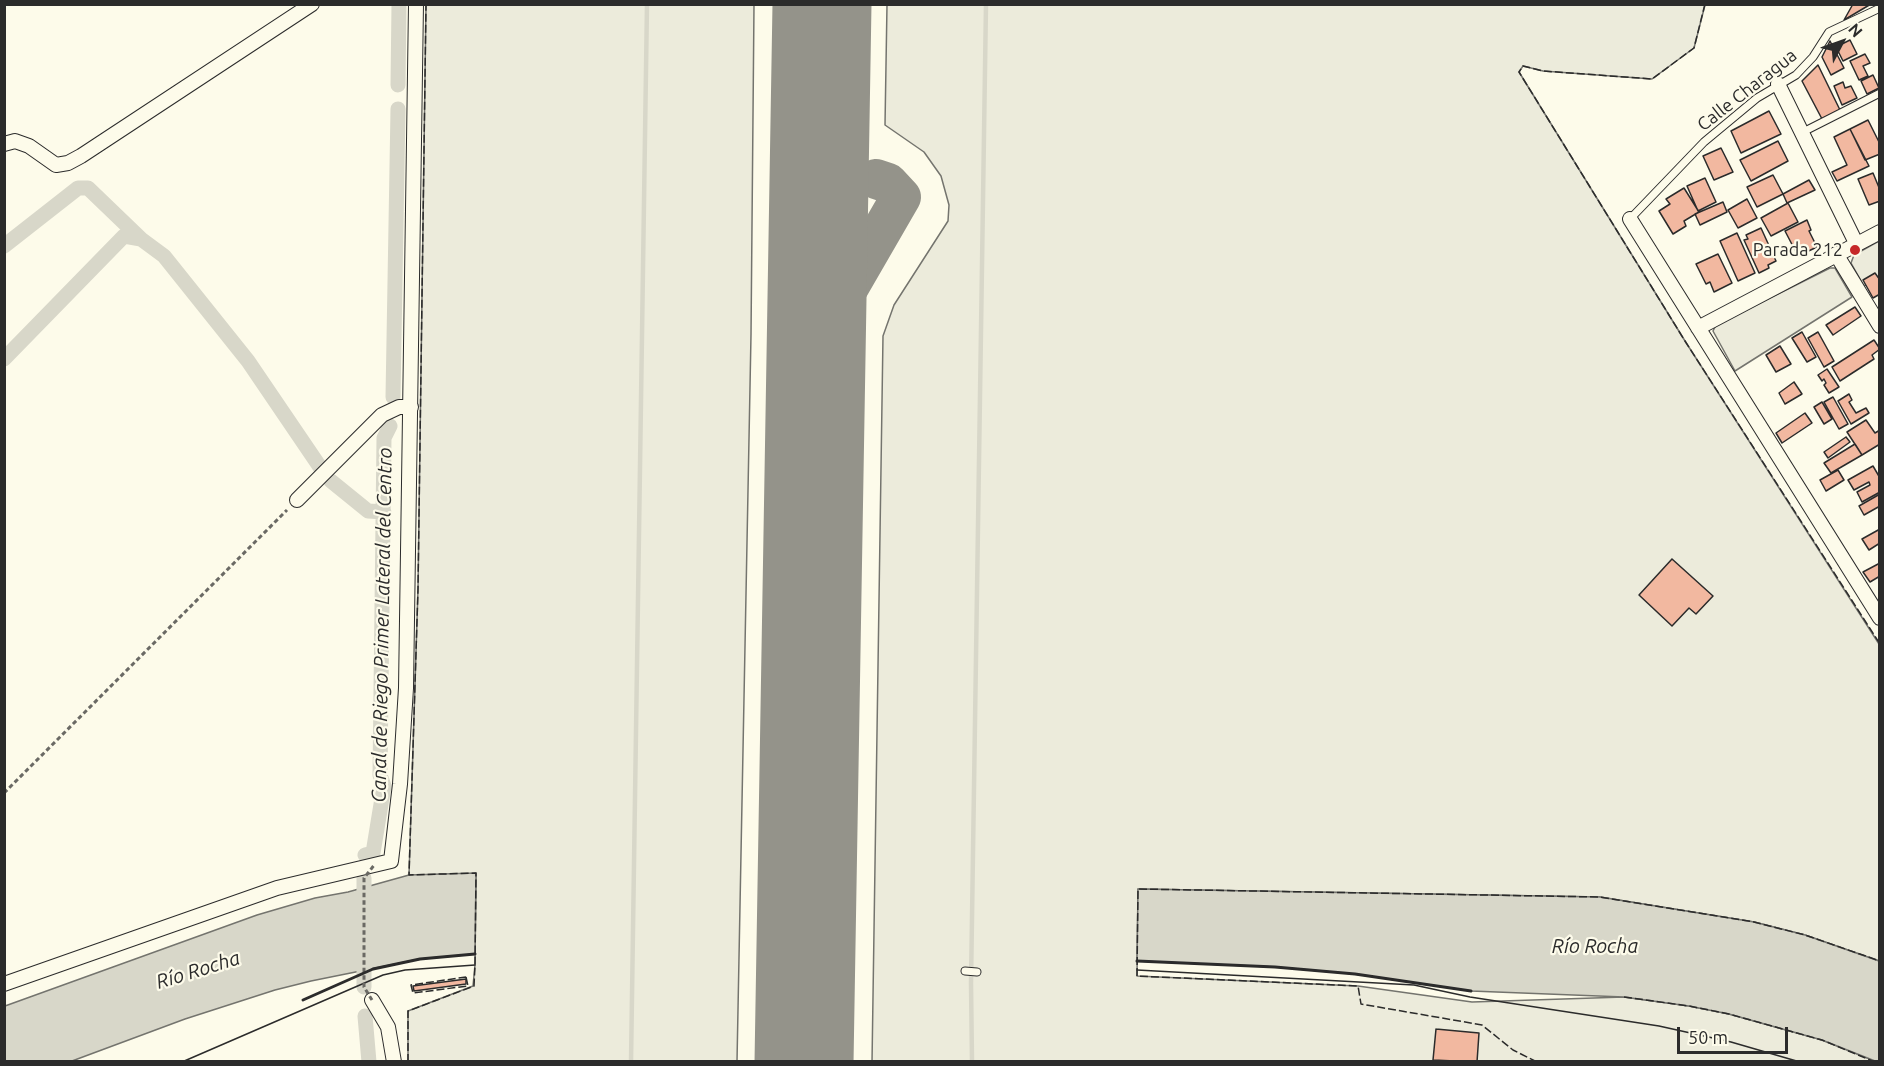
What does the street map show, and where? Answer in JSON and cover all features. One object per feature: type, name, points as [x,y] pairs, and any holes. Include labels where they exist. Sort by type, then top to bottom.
[{"type":"street","points":[[4,144],[15,141],[29,146],[56,165],[68,163],[312,4]]},
{"type":"street","points":[[4,984],[277,888],[391,861],[400,784],[406,688],[416,4]]},
{"type":"street","points":[[1778,84],[1856,243]]},
{"type":"street","points":[[1630,219],[1880,618]]},
{"type":"street","points":[[1698,328],[1880,232]]},
{"type":"street","points":[[1836,254],[1880,326]]},
{"type":"street","points":[[297,500],[382,415],[399,407],[411,407]]},
{"type":"street","points":[[372,1000],[388,1026],[394,1062]]},
{"type":"lane","name":"Calle Charagua","points":[[1630,219],[1704,142],[1756,98],[1796,75],[1813,57],[1829,32],[1880,8]]},
{"type":"lane","points":[[1801,133],[1880,93]]},
{"type":"lane","points":[[965,971],[977,972]]},
{"type":"path","points":[[4,793],[297,500]]},
{"type":"path","points":[[372,1000],[364,987],[364,878],[375,864]]},
{"type":"shaded area","points":[[426,5],[754,5],[751,335],[737,1061],[408,1062],[408,1011],[473,986],[475,965],[476,874],[409,875],[418,589]]},
{"type":"shaded area","points":[[887,5],[1705,5],[1694,48],[1652,79],[1543,71],[1523,66],[1519,72],[1685,341],[1879,644],[1879,961],[1805,935],[1754,922],[1600,897],[1138,889],[1137,976],[1358,986],[1472,1002],[1624,997],[1729,1014],[1822,1040],[1875,1061],[872,1062],[883,336],[894,305],[948,221],[949,205],[941,176],[924,152],[885,125]]},
{"type":"shaded area","points":[[1879,241],[1879,277],[1864,286],[1851,263],[1854,255]]},
{"type":"shaded area","points":[[1830,268],[1835,268],[1852,297],[1735,371],[1713,331],[1716,325]]},
{"type":"water","points":[[476,873],[475,954],[420,959],[275,990],[185,1019],[72,1061],[5,1061],[5,1006],[257,915],[315,898],[348,892],[409,875]]},
{"type":"water","name":"Río Rocha","points":[[1138,889],[1600,897],[1754,922],[1805,935],[1879,961],[1879,1061],[1822,1040],[1729,1014],[1624,997],[1471,991],[1355,974],[1275,967],[1137,961]]},
{"type":"building","points":[[1853,4],[1871,4],[1844,20]]},
{"type":"building","points":[[1850,40],[1857,54],[1843,61],[1836,47]]},
{"type":"building","points":[[1830,41],[1844,68],[1831,75],[1822,57]]},
{"type":"building","points":[[1865,54],[1870,63],[1863,66],[1868,76],[1859,80],[1850,61]]},
{"type":"building","points":[[1818,65],[1840,110],[1822,119],[1802,81]]},
{"type":"building","points":[[1873,75],[1879,88],[1867,94],[1861,81]]},
{"type":"building","points":[[1843,82],[1845,88],[1851,86],[1857,98],[1842,105],[1834,86]]},
{"type":"building","points":[[1769,111],[1781,134],[1741,153],[1731,131]]},
{"type":"building","points":[[1868,120],[1880,144],[1880,154],[1865,160],[1850,129]]},
{"type":"building","points":[[1850,129],[1869,166],[1837,181],[1832,172],[1847,165],[1834,137]]},
{"type":"building","points":[[1778,141],[1788,161],[1751,181],[1740,160]]},
{"type":"building","points":[[1721,148],[1733,172],[1714,180],[1703,156]]},
{"type":"building","points":[[1873,173],[1880,190],[1880,201],[1869,205],[1858,179]]},
{"type":"building","points":[[1773,175],[1783,194],[1757,207],[1747,187]]},
{"type":"building","points":[[1705,178],[1716,202],[1698,211],[1687,186]]},
{"type":"building","points":[[1809,180],[1815,190],[1787,203],[1783,194]]},
{"type":"building","points":[[1684,188],[1699,212],[1684,221],[1686,226],[1673,234],[1659,211],[1670,204],[1666,199]]},
{"type":"building","points":[[1747,199],[1757,218],[1738,228],[1728,210]]},
{"type":"building","points":[[1723,202],[1727,212],[1700,225],[1695,214]]},
{"type":"building","points":[[1788,203],[1798,222],[1771,236],[1761,218]]},
{"type":"building","points":[[1807,220],[1811,230],[1809,231],[1817,247],[1798,256],[1785,231]]},
{"type":"building","points":[[1761,228],[1776,261],[1759,273],[1744,240],[1748,239],[1746,235]]},
{"type":"building","points":[[1737,233],[1755,273],[1738,281],[1720,241]]},
{"type":"building","points":[[1718,254],[1732,283],[1714,292],[1710,282],[1706,284],[1696,264]]},
{"type":"building","points":[[1875,273],[1880,280],[1880,294],[1873,298],[1863,280]]},
{"type":"building","points":[[1855,307],[1861,316],[1833,335],[1826,325]]},
{"type":"building","points":[[1802,332],[1816,357],[1807,362],[1792,338]]},
{"type":"building","points":[[1818,332],[1834,361],[1824,367],[1808,338]]},
{"type":"building","points":[[1874,340],[1880,349],[1872,355],[1874,359],[1840,381],[1832,367]]},
{"type":"building","points":[[1780,346],[1791,364],[1776,372],[1766,355]]},
{"type":"building","points":[[1827,369],[1839,387],[1829,393],[1824,385],[1826,383],[1824,379],[1822,381],[1818,375]]},
{"type":"building","points":[[1794,382],[1802,394],[1785,404],[1779,393]]},
{"type":"building","points":[[1849,394],[1852,400],[1849,402],[1856,413],[1866,408],[1869,413],[1851,424],[1838,401]]},
{"type":"building","points":[[1833,397],[1848,424],[1839,429],[1824,402]]},
{"type":"building","points":[[1822,402],[1832,419],[1824,424],[1814,407]]},
{"type":"building","points":[[1805,413],[1812,423],[1782,443],[1776,433]]},
{"type":"building","points":[[1866,420],[1875,433],[1880,430],[1880,444],[1862,455],[1847,432]]},
{"type":"building","points":[[1846,437],[1850,442],[1828,458],[1824,452]]},
{"type":"building","points":[[1855,444],[1862,455],[1831,473],[1824,463]]},
{"type":"building","points":[[1873,466],[1880,478],[1880,492],[1862,502],[1857,492],[1870,485],[1869,482],[1854,490],[1848,480]]},
{"type":"building","points":[[1838,470],[1844,480],[1826,491],[1820,480]]},
{"type":"building","points":[[1880,494],[1880,506],[1864,515],[1859,506]]},
{"type":"building","points":[[1880,529],[1880,543],[1869,550],[1862,539]]},
{"type":"building","points":[[1672,559],[1713,596],[1696,614],[1689,608],[1672,626],[1639,595]]},
{"type":"building","points":[[1880,563],[1880,576],[1870,582],[1863,572]]},
{"type":"building","points":[[466,979],[466,984],[414,991],[413,986]]},
{"type":"building","points":[[1436,1029],[1479,1033],[1477,1062],[1433,1060]]},
{"type":"waterway","name":"Canal de Riego Primer Lateral del Centro","points":[[398,85],[399,4]]},
{"type":"waterway","points":[[631,1062],[647,4]]},
{"type":"waterway","points":[[972,1062],[971,983],[986,4]]},
{"type":"waterway","name":"Canal de Riego Primer Lateral del Centro","points":[[393,397],[398,109]]},
{"type":"waterway","points":[[4,246],[78,188],[88,188],[141,239]]},
{"type":"waterway","points":[[4,359],[124,236],[141,239],[164,256],[248,361],[320,467]]},
{"type":"waterway","name":"Canal de Riego Primer Lateral del Centro","points":[[365,855],[373,853],[384,786],[380,775],[384,438],[390,426]]},
{"type":"waterway","points":[[331,481],[368,511],[384,512]]},
{"type":"waterway","name":"Canal de Riego Primer Lateral del Centro","points":[[364,878],[364,908]]},
{"type":"waterway","name":"Canal de Riego Primer Lateral del Centro","points":[[364,950],[364,987]]},
{"type":"waterway","name":"Canal de Riego Primer Lateral del Centro","points":[[365,1016],[369,1062]]},
{"type":"taxiway","points":[[816,344],[901,197],[888,183],[876,179]]},
{"type":"runway","points":[[804,1062],[822,4]]},
{"type":"tram line","points":[[182,1062],[383,975],[405,970],[475,965]]},
{"type":"tram line","points":[[1137,970],[1414,985],[1470,997],[1659,1026],[1731,1042],[1800,1062]]},
{"type":"fence","points":[[408,1062],[408,1011],[474,986],[475,965],[476,873],[409,875],[418,589],[426,4]]},
{"type":"fence","points":[[1705,4],[1694,48],[1652,79],[1543,71],[1523,66],[1519,72],[1685,341],[1880,644]]},
{"type":"fence","points":[[1537,1062],[1513,1050],[1482,1025],[1361,1004],[1358,986],[1137,976],[1138,889],[1600,897],[1754,922],[1805,935],[1880,961]]},
{"type":"fence","points":[[466,977],[468,986],[413,993],[411,985],[466,977]]},
{"type":"fence","points":[[1624,997],[1729,1014],[1822,1040],[1875,1062]]},
{"type":"wall","points":[[303,1000],[373,969],[420,959],[475,954]]},
{"type":"wall","points":[[1137,961],[1275,967],[1355,974],[1471,991]]},
{"type":"place","name":"Parada 212","points":[[1855,250]]}]
